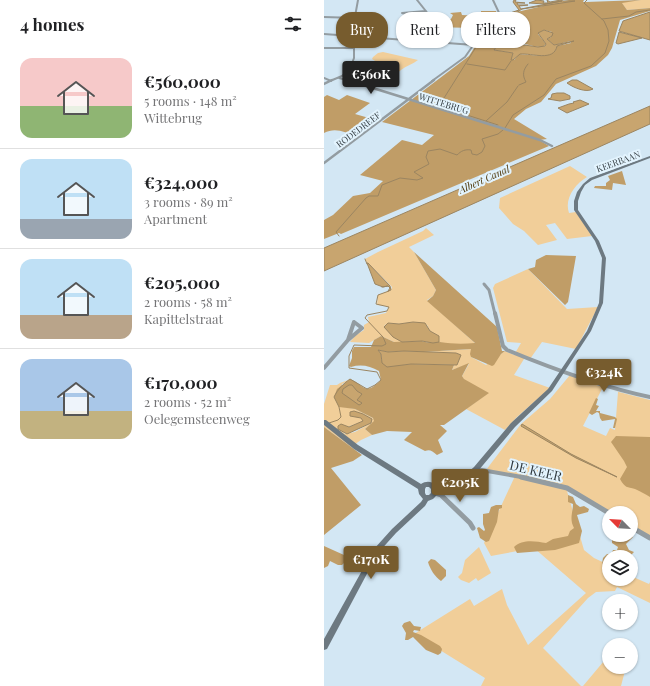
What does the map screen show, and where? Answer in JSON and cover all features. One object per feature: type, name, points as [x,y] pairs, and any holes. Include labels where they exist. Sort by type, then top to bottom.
[{"type":"street","points":[[356,12],[358,0]]},
{"type":"street","points":[[417,0],[426,11]]},
{"type":"street","name":"RODEDREEF","points":[[493,0],[499,12]]},
{"type":"street","points":[[419,12],[426,11]]},
{"type":"street","points":[[324,18],[336,18]]},
{"type":"street","points":[[324,34],[336,35]]},
{"type":"street","points":[[324,48],[336,48]]},
{"type":"street","points":[[324,84],[339,78],[350,69],[354,58],[354,48]]},
{"type":"street","name":"RODEDREEF","points":[[324,163],[467,55],[472,48]]},
{"type":"street","points":[[324,78],[331,81]]},
{"type":"street","name":"WITTEBRUG","points":[[339,78],[544,142],[552,146]]},
{"type":"street","name":"KEERBAAN","points":[[563,372],[589,331],[599,310],[602,299],[604,255],[576,208],[582,186],[592,179],[650,158]]},
{"type":"street","points":[[484,284],[489,290],[492,298],[504,348],[513,353],[563,372],[631,393],[650,397]]},
{"type":"street","points":[[324,368],[348,340],[361,330],[362,328],[360,325],[354,322],[348,340]]},
{"type":"street","points":[[425,496],[432,496],[435,491],[459,484],[476,469],[513,425],[548,393],[563,372]]},
{"type":"street","points":[[326,424],[356,447],[422,488],[421,491],[425,496]]},
{"type":"street","name":"DE KEER","points":[[476,469],[542,481],[567,488],[602,509]]},
{"type":"street","points":[[422,488],[429,484],[470,523],[473,528]]},
{"type":"street","points":[[324,646],[376,552],[394,531],[416,511],[425,496]]},
{"type":"street","points":[[638,531],[650,538]]},
{"type":"shaded area","points":[[569,0],[584,0],[583,2],[586,2],[641,0],[622,3],[627,10],[650,8],[650,11],[620,20],[612,48],[608,55],[596,66],[556,84],[541,102],[526,109],[514,119],[547,139],[539,140],[549,146],[341,234],[339,233],[324,239],[324,220],[333,215],[353,196],[370,193],[383,181],[360,175],[402,140],[422,145],[434,135],[382,122],[469,56],[474,48],[496,48],[494,50],[513,53],[512,56],[514,60],[519,54],[542,56],[555,51],[557,46],[571,43],[571,41],[554,45],[547,39],[551,37],[552,32],[544,30],[538,34],[546,44],[543,47],[530,45],[530,12],[517,12]]},
{"type":"shaded area","points":[[650,0],[650,8],[627,10],[621,2]]},
{"type":"shaded area","points":[[496,11],[496,12],[481,12]]},
{"type":"shaded area","points":[[461,12],[461,28],[453,28],[453,13]]},
{"type":"shaded area","points":[[383,52],[418,60],[385,81],[372,81],[370,79],[376,74],[373,71],[374,68],[380,64],[372,59],[378,53]]},
{"type":"shaded area","points":[[327,95],[339,100],[347,95],[370,103],[355,114],[376,120],[356,136],[336,130],[324,133],[324,97]]},
{"type":"shaded area","points":[[570,166],[587,177],[578,184],[569,197],[569,213],[576,212],[592,236],[567,239],[555,223],[546,225],[557,240],[538,245],[524,231],[513,224],[499,208],[500,198]]},
{"type":"shaded area","points":[[622,171],[626,185],[613,183],[612,190],[594,188],[595,186],[606,186],[606,183],[610,180],[608,176]]},
{"type":"shaded area","points":[[426,228],[434,235],[409,247],[414,252],[436,290],[433,296],[427,300],[476,344],[446,344],[439,342],[439,337],[430,331],[427,325],[413,322],[399,324],[390,323],[385,325],[384,327],[402,342],[394,342],[381,336],[369,343],[350,342],[356,335],[364,330],[364,325],[369,322],[368,317],[386,313],[389,308],[386,306],[377,305],[378,295],[391,290],[392,287],[367,263],[365,259],[423,231]]},
{"type":"shaded area","points":[[414,252],[497,327],[502,351],[505,351],[492,366],[471,357],[471,349],[423,352],[388,352],[378,350],[381,354],[381,360],[396,365],[454,365],[452,370],[469,363],[462,376],[464,379],[489,393],[444,425],[440,425],[447,431],[438,440],[443,452],[437,455],[428,450],[425,451],[404,440],[412,432],[387,431],[372,435],[365,429],[374,421],[373,418],[355,409],[339,407],[334,397],[337,389],[350,379],[368,389],[381,380],[379,371],[376,369],[365,366],[349,366],[354,347],[371,347],[374,340],[381,336],[394,342],[422,341],[458,344],[475,343],[427,301],[433,296],[436,290]]},
{"type":"shaded area","points":[[546,255],[576,256],[568,302],[565,305],[528,269],[535,267],[536,260]]},
{"type":"shaded area","points":[[528,269],[567,309],[598,307],[576,349],[542,342],[530,359],[524,359],[514,375],[550,388],[517,417],[505,430],[466,409],[488,393],[464,380],[462,376],[469,364],[452,370],[454,365],[457,365],[460,355],[456,353],[423,352],[471,349],[471,357],[486,365],[505,351],[514,355],[521,343],[507,342],[493,288],[495,284]]},
{"type":"shaded area","points":[[570,375],[605,387],[570,377],[603,387],[583,426],[606,436],[610,428],[615,430],[618,392],[611,390],[650,400],[650,537],[638,529],[638,506],[602,506],[602,509],[567,491],[584,550],[594,558],[602,562],[602,586],[638,586],[638,579],[649,584],[650,582],[650,603],[638,597],[638,594],[631,594],[617,587],[615,591],[596,592],[588,598],[543,648],[581,686],[481,686],[485,678],[414,634],[470,599],[474,606],[502,589],[507,605],[528,645],[586,593],[534,548],[491,556],[484,543],[515,476],[486,470],[521,424],[550,399]]},
{"type":"shaded area","points":[[351,379],[342,384],[339,406],[355,409],[373,418],[375,421],[365,429],[372,435],[351,447],[324,427],[324,404],[330,385],[337,385]],"holes":[[[363,414],[372,419],[371,423],[355,432],[345,434],[341,430],[363,421],[364,419],[358,417]]]},
{"type":"shaded area","points":[[596,398],[598,399],[596,405],[599,406],[596,411],[600,411],[600,413],[615,417],[617,419],[615,428],[613,428],[615,419],[602,421],[599,413],[597,412],[592,415],[589,413]]},
{"type":"shaded area","points":[[324,427],[362,455],[353,461],[331,468],[361,505],[324,535]]},
{"type":"shaded area","points":[[616,436],[650,437],[650,497],[637,490],[626,487],[620,479],[627,467],[611,442]]},
{"type":"shaded area","points":[[568,495],[573,497],[576,504],[580,507],[584,506],[589,509],[588,512],[577,515],[582,531],[579,543],[555,550],[517,553],[514,547],[517,544],[533,541],[546,543],[553,539],[568,536],[570,531],[574,528],[571,519],[573,504],[568,502]]},
{"type":"shaded area","points":[[502,505],[502,508],[499,509],[497,522],[489,541],[486,542],[480,538],[477,528],[479,527],[484,531],[485,530],[483,524],[483,514],[489,513],[491,507]]},
{"type":"shaded area","points":[[628,542],[626,544],[629,550],[617,550],[618,547],[612,543]]},
{"type":"shaded area","points":[[324,546],[344,555],[346,557],[346,561],[342,565],[338,565],[330,561],[328,566],[324,568]]},
{"type":"shaded area","points":[[479,547],[491,573],[478,581],[476,578],[469,583],[461,580],[458,577],[462,573],[465,560]]},
{"type":"shaded area","points":[[431,559],[435,560],[446,570],[446,576],[441,581],[430,567],[428,562]]},
{"type":"shaded area","points":[[410,621],[414,626],[421,627],[420,631],[414,630],[413,632],[440,646],[442,649],[441,653],[438,655],[426,650],[413,637],[405,640],[406,633],[402,626],[404,623]]},
{"type":"shaded area","points":[[602,663],[602,674],[624,674],[621,686],[583,686]]},
{"type":"water","points":[[516,0],[515,2],[525,3],[517,3],[518,5],[528,5],[519,6],[521,9],[562,1],[545,4],[529,3],[537,0],[544,1],[543,3],[548,3],[547,0],[550,2],[561,0],[575,1],[522,9],[518,12],[513,12],[519,10],[513,2]]},
{"type":"water","points":[[650,12],[650,40],[619,31],[623,21]]},
{"type":"water","points":[[544,30],[553,33],[552,36],[547,39],[554,45],[574,41],[557,46],[552,54],[542,56],[520,54],[513,60],[511,60],[513,53],[494,50],[495,48],[530,48],[530,46],[545,46],[546,44],[538,33]]},
{"type":"water","points":[[619,32],[642,38],[618,44],[616,43]]},
{"type":"water","points":[[572,80],[577,80],[593,89],[587,90],[573,87],[567,83]]},
{"type":"water","points":[[564,93],[570,96],[570,99],[560,101],[548,99],[551,98],[552,94]]},
{"type":"water","points":[[580,100],[589,104],[567,113],[558,108],[574,103],[573,102]]},
{"type":"water","name":"Albert Canal","points":[[650,106],[650,124],[324,271],[324,248]]},
{"type":"water","points":[[367,263],[390,286],[391,290],[388,291],[390,288],[388,286],[383,287],[375,284]]},
{"type":"water","points":[[413,322],[425,323],[430,331],[439,336],[439,342],[402,342],[393,337],[384,327],[388,323],[399,324]]},
{"type":"water","points":[[378,350],[388,352],[404,351],[456,353],[461,355],[457,365],[411,364],[387,367],[382,363],[381,354]]},
{"type":"water","points":[[349,385],[352,385],[362,394],[357,400],[362,403],[361,404],[359,405],[342,393],[343,389]]},
{"type":"water","points":[[354,411],[372,419],[371,423],[347,434],[338,429],[338,426],[341,424],[349,427],[363,421],[361,418],[350,416],[350,412]]},
{"type":"water","points":[[522,424],[571,454],[617,477],[576,458],[521,426]]},
{"type":"waterway","points":[[505,128],[513,115],[544,95],[556,79],[591,66],[605,53],[609,41],[608,30],[604,21],[584,3],[587,0]]},
{"type":"waterway","points":[[602,19],[629,16],[636,12],[650,10]]},
{"type":"waterway","points":[[475,48],[439,106],[498,125]]},
{"type":"waterway","points":[[467,64],[505,70],[511,61]]},
{"type":"waterway","points":[[519,85],[526,82],[524,73],[528,64]]},
{"type":"waterway","points":[[486,121],[507,102],[518,86]]},
{"type":"waterway","points":[[339,236],[336,232],[366,198],[369,196],[378,196],[382,185],[400,178],[417,180],[423,178],[414,172],[429,164],[426,157],[428,151],[440,149],[457,155],[460,152],[471,150],[472,154],[477,155],[482,152],[485,146],[482,139],[498,134],[503,130]]},
{"type":"waterway","points":[[365,259],[367,264]]},
{"type":"waterway","points":[[382,287],[388,286],[390,288]]},
{"type":"waterway","points":[[329,423],[338,420],[341,417],[339,407],[334,397],[345,383],[350,379],[367,389],[381,380],[377,372],[349,368],[349,356],[354,345],[382,346],[386,344],[383,337],[365,318],[367,315],[387,311],[389,307],[376,304],[378,295],[389,291]]}]
